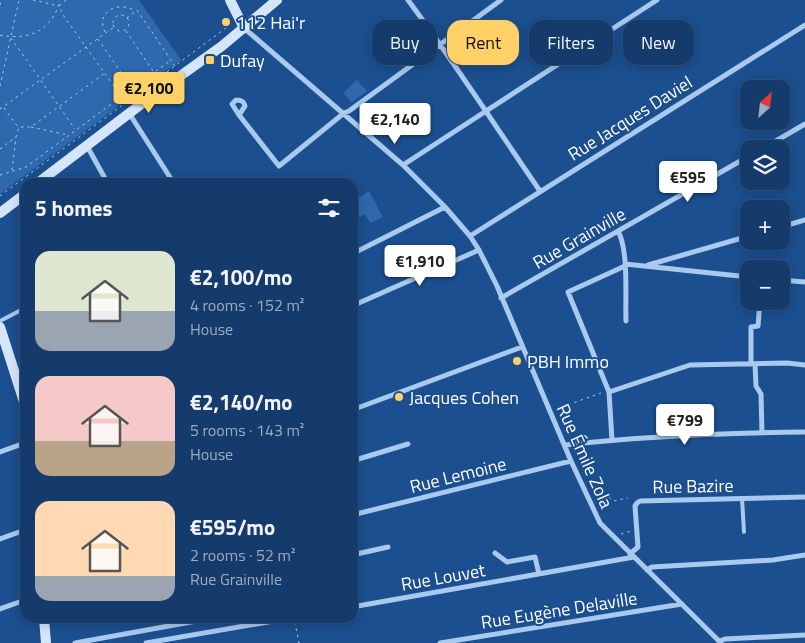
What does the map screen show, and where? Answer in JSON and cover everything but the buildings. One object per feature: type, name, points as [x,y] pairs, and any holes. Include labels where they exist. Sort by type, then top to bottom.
[{"type":"main road","points":[[230,0],[244,28]]},
{"type":"main road","points":[[46,178],[129,113],[222,46],[277,0]]},
{"type":"main road","points":[[0,213],[20,198]]},
{"type":"main road","points":[[0,327],[20,388]]},
{"type":"main road","points":[[45,623],[46,643]]},
{"type":"street","points":[[408,0],[441,45],[540,191]]},
{"type":"street","points":[[239,115],[279,166],[344,113],[501,0]]},
{"type":"street","points":[[403,165],[657,0]]},
{"type":"street","name":"Rue Jacques Daviel","points":[[470,236],[805,25]]},
{"type":"street","name":"Rue Émile Zola","points":[[244,28],[403,165],[445,207],[470,236],[479,250],[501,298],[571,461],[600,523],[721,642]]},
{"type":"street","points":[[129,113],[170,178]]},
{"type":"street","points":[[777,140],[805,124]]},
{"type":"street","points":[[87,146],[105,178]]},
{"type":"street","name":"Rue Grainville","points":[[501,298],[740,161]]},
{"type":"street","points":[[358,251],[445,207]]},
{"type":"street","points":[[790,224],[805,220]]},
{"type":"street","points":[[618,231],[621,237],[625,265],[626,321]]},
{"type":"street","points":[[645,266],[740,239]]},
{"type":"street","points":[[358,303],[479,250]]},
{"type":"street","points":[[612,440],[609,391],[568,292],[625,265],[740,276]]},
{"type":"street","points":[[790,281],[805,282]]},
{"type":"street","points":[[759,310],[758,326],[751,327],[753,364],[756,386],[760,394],[762,433]]},
{"type":"street","points":[[358,408],[522,347]]},
{"type":"street","points":[[609,391],[690,365],[787,363],[805,365]]},
{"type":"street","points":[[565,445],[612,440],[805,432]]},
{"type":"street","points":[[358,459],[408,444]]},
{"type":"street","points":[[0,452],[20,446]]},
{"type":"street","name":"Rue Lemoine","points":[[358,514],[571,461]]},
{"type":"street","name":"Rue Bazire","points":[[632,556],[638,547],[635,506],[640,501],[805,497]]},
{"type":"street","points":[[0,539],[20,532]]},
{"type":"street","points":[[358,554],[388,547]]},
{"type":"street","name":"Rue Louvet","points":[[495,553],[507,562],[535,557],[539,574]]},
{"type":"street","name":"Rue Louvet","points":[[358,606],[632,556]]},
{"type":"street","points":[[647,570],[662,567],[773,560],[805,556]]},
{"type":"street","points":[[0,608],[20,602]]},
{"type":"street","name":"Rue Eugène Delaville","points":[[440,643],[682,604]]},
{"type":"street","points":[[75,643],[184,623]]},
{"type":"street","points":[[146,643],[262,623]]},
{"type":"street","points":[[721,642],[725,639],[805,635]]},
{"type":"lane","points":[[0,321],[20,311]]},
{"type":"lane","points":[[742,498],[744,532]]},
{"type":"path","points":[[0,6],[1,0]]},
{"type":"path","points":[[0,86],[19,0]]},
{"type":"path","points":[[33,0],[58,6],[121,96]]},
{"type":"path","points":[[0,35],[11,38],[29,36],[40,30],[52,20],[60,0]]},
{"type":"path","points":[[58,6],[66,0]]},
{"type":"path","points":[[105,33],[102,23],[104,13],[110,7],[113,5],[125,5],[135,11],[138,10],[176,66]]},
{"type":"path","points":[[128,18],[135,11]]},
{"type":"path","points":[[123,15],[128,18],[129,25],[126,30],[120,32],[114,28],[113,22],[116,17],[123,15]]},
{"type":"path","points":[[24,178],[230,25],[232,19]]},
{"type":"path","points":[[0,109],[114,28]]},
{"type":"path","points":[[126,30],[153,72]]},
{"type":"path","points":[[11,38],[76,130]]},
{"type":"path","points":[[98,38],[132,88]]},
{"type":"path","points":[[0,175],[26,167],[171,60]]},
{"type":"path","points":[[31,127],[105,73]]},
{"type":"path","points":[[3,107],[18,127],[12,171]]},
{"type":"path","points":[[18,127],[31,127],[69,135]]},
{"type":"path","points":[[0,149],[16,137]]},
{"type":"path","points":[[0,196],[20,181]]},
{"type":"path","points":[[550,411],[609,391]]},
{"type":"path","points":[[589,501],[608,496],[613,501],[628,498]]},
{"type":"path","points":[[613,536],[638,529]]},
{"type":"path","points":[[296,623],[299,643]]},
{"type":"shaded area","points":[[0,0],[139,0],[181,60],[0,194]]},
{"type":"shaded area","points":[[357,80],[367,91],[352,102],[343,93]]},
{"type":"shaded area","points":[[369,191],[383,217],[370,223],[365,214],[358,218],[358,199]]},
{"type":"place","name":"112 Hai'r","points":[[226,22]]},
{"type":"place","name":"Dufay","points":[[210,60]]},
{"type":"place","name":"PBH Immo","points":[[517,361]]},
{"type":"place","name":"Jacques Cohen","points":[[399,397]]}]
